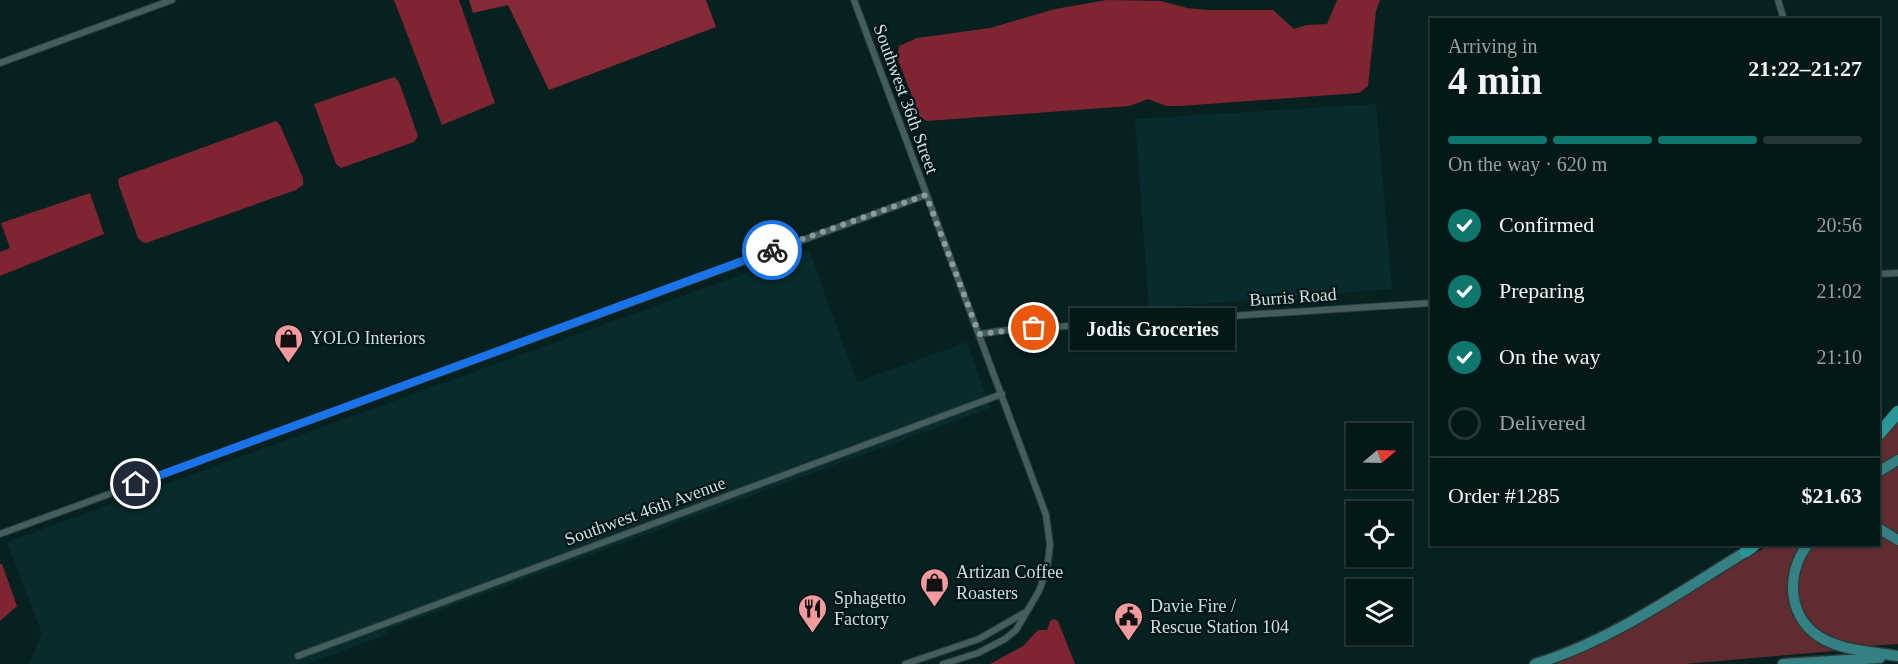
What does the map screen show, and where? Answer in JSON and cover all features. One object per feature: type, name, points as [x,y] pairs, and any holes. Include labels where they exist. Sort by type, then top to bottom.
[{"type":"highway","points":[[1880,433],[1898,412]]},
{"type":"main road","points":[[1880,471],[1898,460]]},
{"type":"main road","points":[[1880,529],[1898,540]]},
{"type":"main road","points":[[1807,546],[1795,565],[1792,579],[1793,594],[1802,620],[1813,632],[1841,646],[1898,656]]},
{"type":"main road","points":[[1535,664],[1582,646],[1622,627],[1753,547]]},
{"type":"main road","points":[[1783,664],[1898,656]]},
{"type":"street","points":[[0,63],[172,0]]},
{"type":"street","name":"Southwest 36th Street","points":[[854,0],[1046,515],[1050,545],[1047,569],[1039,591],[1016,630],[1005,639],[978,652],[945,663]]},
{"type":"street","points":[[1778,0],[1783,18]]},
{"type":"street","points":[[0,534],[926,195]]},
{"type":"street","points":[[1880,274],[1898,273]]},
{"type":"street","name":"Burris Road","points":[[979,334],[1014,329],[1430,303]]},
{"type":"street","name":"Southwest 46th Avenue","points":[[298,656],[1002,394]]},
{"type":"street","name":"Southwest 36th Street","points":[[905,664],[979,639],[1025,612]]},
{"type":"street","points":[[945,663],[957,652],[959,646]]},
{"type":"shaded area","points":[[394,0],[459,0],[495,103],[442,125]]},
{"type":"shaded area","points":[[469,0],[706,0],[716,27],[549,90],[508,5],[473,13]]},
{"type":"shaded area","points":[[1107,0],[1161,1],[1187,8],[1208,10],[1273,10],[1294,29],[1307,25],[1327,24],[1337,0],[1380,0],[1376,11],[1368,86],[1359,93],[1180,106],[1166,106],[1148,99],[1130,106],[927,121],[920,117],[897,57],[899,46],[917,38],[990,28],[1055,9]]},
{"type":"shaded area","points":[[394,77],[399,82],[418,136],[414,142],[341,168],[336,164],[314,104]]},
{"type":"shaded area","points":[[1376,104],[1392,289],[1149,308],[1135,119]]},
{"type":"shaded area","points":[[276,121],[280,125],[303,178],[303,185],[296,190],[146,243],[138,238],[118,183],[119,178]]},
{"type":"shaded area","points":[[90,193],[104,234],[0,276],[0,252],[10,248],[1,223]]},
{"type":"shaded area","points":[[809,250],[857,382],[967,342],[990,408],[386,630],[388,634],[307,664],[29,664],[42,634],[7,542]]},
{"type":"shaded area","points":[[1898,417],[1898,456],[1880,468],[1880,439]]},
{"type":"shaded area","points":[[1898,465],[1898,535],[1880,525],[1880,477]]},
{"type":"shaded area","points":[[1880,532],[1898,546],[1898,644],[1850,645],[1827,637],[1815,627],[1805,616],[1797,588],[1804,559],[1812,546],[1880,546]]},
{"type":"shaded area","points":[[1767,546],[1802,546],[1792,603],[1828,646],[1835,650],[1684,664],[1543,664],[1603,639],[1687,595]]},
{"type":"shaded area","points":[[0,564],[2,564],[17,606],[0,621]]},
{"type":"shaded area","points":[[1054,619],[1058,621],[1075,664],[990,664],[1023,646],[1038,630],[1047,630],[1050,621]]},
{"type":"way so far","points":[[772,250],[926,195],[979,334],[1034,328]]},
{"type":"place","name":"Jodis Groceries","points":[[1034,328]]},
{"type":"place","name":"YOLO Interiors","points":[[289,364]]},
{"type":"place","name":"Artizan Coffee Roasters","points":[[935,608]]},
{"type":"place","name":"Sphagetto Factory","points":[[813,634]]},
{"type":"place","name":"Davie Fire / Rescue Station 104","points":[[1129,642]]},
{"type":"route","points":[[136,484],[772,250]]}]
